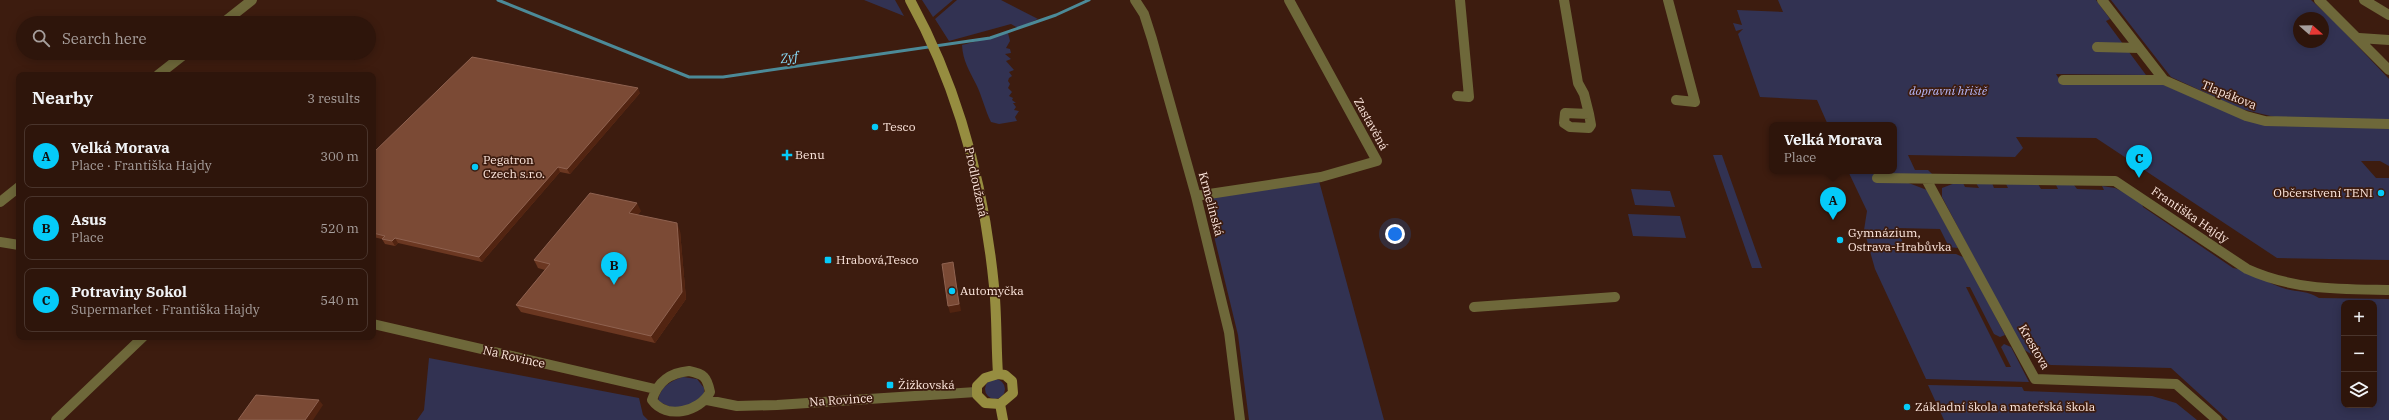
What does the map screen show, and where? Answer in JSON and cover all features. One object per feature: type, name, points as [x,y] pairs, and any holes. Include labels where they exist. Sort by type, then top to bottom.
[{"type":"main road","name":"Prodloužená","points":[[910,0],[932,43],[962,121],[981,198],[994,285],[998,374]]},
{"type":"main road","points":[[998,374],[1008,377],[1014,387],[1012,396],[1000,404],[986,404],[978,398],[976,392],[977,386],[984,378],[998,374]]},
{"type":"main road","points":[[1000,404],[1003,420]]},
{"type":"street","points":[[232,16],[252,0]]},
{"type":"street","name":"Krmelínská","points":[[1135,0],[1144,14],[1152,39],[1196,196],[1229,332],[1240,420]]},
{"type":"street","name":"Zastavěná","points":[[1196,196],[1321,177],[1377,160],[1289,0]]},
{"type":"street","points":[[1457,96],[1469,97],[1460,0]]},
{"type":"street","points":[[1564,0],[1578,84],[1584,94],[1589,114]]},
{"type":"street","points":[[1668,0],[1696,102],[1676,100]]},
{"type":"street","name":"Tlapákova","points":[[2102,0],[2164,80],[2246,116],[2265,121],[2389,124]]},
{"type":"street","points":[[2319,0],[2359,38],[2389,70]]},
{"type":"street","points":[[2364,0],[2389,15]]},
{"type":"street","points":[[2371,0],[2389,10]]},
{"type":"street","points":[[2359,38],[2389,40]]},
{"type":"street","points":[[2097,47],[2139,48]]},
{"type":"street","points":[[162,72],[177,60]]},
{"type":"street","points":[[2063,80],[2164,80]]},
{"type":"street","name":"Františka Hajdy","points":[[1877,178],[2116,181],[2247,269],[2266,279],[2284,285],[2307,288],[2389,290]]},
{"type":"street","name":"Krestova","points":[[1926,179],[2035,379],[2176,384],[2217,420]]},
{"type":"street","points":[[0,202],[16,189]]},
{"type":"street","points":[[0,242],[16,245]]},
{"type":"street","points":[[1474,307],[1615,297]]},
{"type":"street","name":"Na Rovince","points":[[376,325],[655,389]]},
{"type":"street","points":[[56,420],[140,340]]},
{"type":"street","points":[[696,371],[707,378],[710,384],[707,400],[701,407],[687,415],[672,418],[663,416],[656,411],[652,405],[652,397],[655,389],[673,374],[696,371]]},
{"type":"street","name":"Na Rovince","points":[[707,400],[737,406],[777,405],[976,392]]},
{"type":"green space","points":[[864,0],[895,0],[904,16]]},
{"type":"green space","points":[[922,0],[953,0],[933,17]]},
{"type":"green space","points":[[957,0],[1001,0],[1038,19],[1018,28],[1011,24],[949,41],[935,19]]},
{"type":"green space","name":"dopravní hřiště","points":[[1778,0],[2096,0],[2110,19],[2106,21],[2146,75],[2056,74],[2061,82],[2164,85],[2239,116],[2389,128],[2389,166],[2380,161],[2361,161],[2376,178],[2389,178],[2389,260],[2277,258],[2096,138],[2016,137],[2023,148],[2015,157],[1908,155],[1915,170],[1928,170],[1932,174],[1906,182],[1927,190],[1958,248],[1949,247],[1940,229],[1896,228],[1908,253],[1956,254],[1965,258],[2005,335],[2000,337],[1994,334],[1970,287],[1966,287],[2006,367],[2011,367],[2001,347],[2004,344],[2011,347],[2029,382],[1926,379],[1875,269],[1864,230],[1867,211],[1849,174],[1897,174],[1897,122],[1827,122],[1817,100],[1760,97],[1738,34],[1743,29],[1736,31],[1733,23],[1742,25],[1737,10],[1783,12]]},
{"type":"green space","points":[[2111,0],[2311,0],[2324,12],[2293,12],[2293,48],[2329,48],[2329,16],[2389,79],[2389,120],[2279,118],[2241,109],[2171,77]]},
{"type":"green space","points":[[1008,33],[1010,41],[1006,48],[1010,49],[1011,53],[1005,54],[1011,59],[1006,61],[1014,70],[1009,72],[1012,76],[1008,81],[1010,84],[1008,88],[1012,92],[1009,96],[1013,98],[1012,100],[1016,103],[1013,103],[1016,107],[1014,110],[1019,111],[1015,117],[1017,121],[999,124],[991,122],[965,61],[962,45]]},
{"type":"green space","points":[[1713,155],[1722,155],[1762,268],[1752,268]]},
{"type":"green space","points":[[1319,181],[1384,420],[1249,420],[1238,335],[1207,207],[1211,198]]},
{"type":"green space","points":[[1955,183],[1963,183],[1965,187],[1979,188],[1976,183],[1992,183],[1994,188],[2008,188],[2006,184],[2038,184],[2041,189],[2058,189],[2056,185],[2074,185],[2077,189],[2104,190],[2102,186],[2115,188],[2141,200],[2143,207],[2233,268],[2246,271],[2279,287],[2307,293],[2319,298],[2389,299],[2389,420],[2228,420],[2171,368],[2046,364],[2022,349],[1942,197],[1942,188]]},
{"type":"green space","points":[[1631,189],[1670,191],[1675,207],[1635,205]]},
{"type":"green space","points":[[1628,214],[1680,216],[1686,238],[1633,236]]},
{"type":"green space","points":[[429,358],[639,398],[643,415],[648,420],[417,420],[424,410]]},
{"type":"green space","points":[[683,377],[697,379],[704,388],[704,395],[682,413],[658,401],[663,388],[666,385]]},
{"type":"green space","points":[[995,379],[1002,382],[1005,389],[1002,396],[995,399],[988,396],[985,389],[988,382]]},
{"type":"green space","points":[[1928,385],[2022,387],[2024,391],[2152,396],[2176,403],[2197,420],[1944,420]]},
{"type":"building","name":"Pegatron Czech s.r.o.","points":[[472,57],[638,88],[567,169],[558,167],[479,257],[395,238],[392,241],[382,239],[385,236],[376,234],[376,150]]},
{"type":"building","points":[[590,193],[637,203],[629,213],[677,223],[682,292],[651,336],[516,305],[550,264],[534,260]]},
{"type":"building","name":"Automyčka","points":[[953,262],[959,304],[948,306],[942,264]]},
{"type":"building","points":[[256,395],[319,400],[305,420],[238,420]]},
{"type":"waterway","name":"Zyf","points":[[498,0],[689,77],[723,77],[990,38],[1056,15],[1089,0]]},
{"type":"place","name":"Tesco","points":[[875,127]]},
{"type":"place","name":"Benu","points":[[787,155]]},
{"type":"place","name":"Pegatron Czech s.r.o.","points":[[475,167]]},
{"type":"place","name":"Potraviny Sokol","points":[[2139,178]]},
{"type":"place","name":"Občerstvení TENI","points":[[2381,193]]},
{"type":"place","name":"Velká Morava","points":[[1833,220]]},
{"type":"place","name":"Gymnázium, Ostrava-Hrabůvka","points":[[1840,240]]},
{"type":"place","name":"Hrabová,Tesco","points":[[828,260]]},
{"type":"place","name":"Asus","points":[[614,285]]},
{"type":"place","name":"Automyčka","points":[[952,291]]},
{"type":"place","name":"Žižkovská","points":[[890,385]]},
{"type":"place","name":"Základní škola a mateřská škola","points":[[1907,407]]}]
